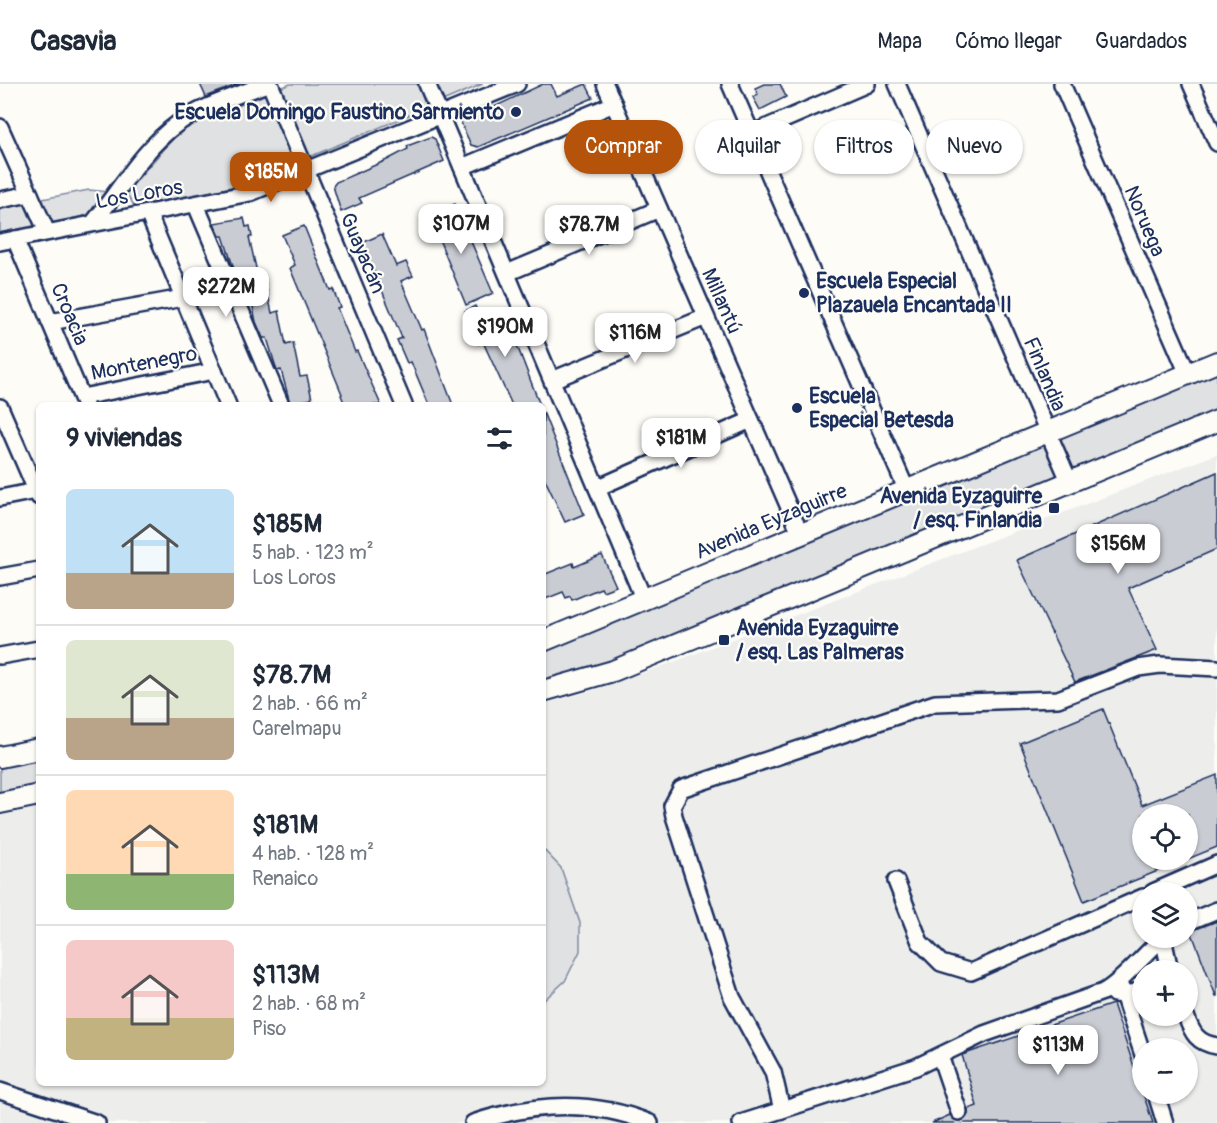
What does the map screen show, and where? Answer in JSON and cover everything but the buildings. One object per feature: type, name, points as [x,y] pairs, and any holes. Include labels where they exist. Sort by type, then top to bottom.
[{"type":"main road","name":"Avenida Eyzaguirre","points":[[546,640],[1217,362]]},
{"type":"main road","points":[[546,690],[613,671],[1217,421]]},
{"type":"main road","points":[[0,757],[36,750]]},
{"type":"main road","points":[[0,803],[36,796]]},
{"type":"street","name":"Guayacán","points":[[268,84],[403,402]]},
{"type":"street","points":[[93,223],[155,145],[175,126],[268,84]]},
{"type":"street","points":[[427,84],[644,600]]},
{"type":"street","name":"Los Loros","points":[[8,240],[250,193],[517,84]]},
{"type":"street","name":"Millantú","points":[[605,84],[801,535]]},
{"type":"street","points":[[730,84],[745,120]]},
{"type":"street","points":[[783,120],[867,84]]},
{"type":"street","name":"Finlandia","points":[[897,84],[1070,483]]},
{"type":"street","name":"Noruega","points":[[1062,84],[1188,374]]},
{"type":"street","points":[[1191,84],[1217,143]]},
{"type":"street","points":[[462,167],[614,104]]},
{"type":"street","points":[[0,128],[46,232]]},
{"type":"street","points":[[768,174],[907,491]]},
{"type":"street","points":[[0,200],[30,194]]},
{"type":"street","points":[[196,205],[280,402]]},
{"type":"street","points":[[507,273],[659,209]]},
{"type":"street","points":[[148,213],[227,402]]},
{"type":"street","name":"Croacia","points":[[8,240],[50,322],[83,401]]},
{"type":"street","points":[[50,322],[183,298]]},
{"type":"street","points":[[552,380],[706,317]]},
{"type":"street","name":"Montenegro","points":[[83,401],[214,371]]},
{"type":"street","points":[[1,414],[36,490]]},
{"type":"street","points":[[597,488],[752,420]]},
{"type":"street","points":[[0,498],[36,494]]},
{"type":"street","points":[[0,578],[36,571]]},
{"type":"street","points":[[0,656],[36,650]]},
{"type":"street","points":[[782,1110],[773,1072],[732,997],[674,816],[672,807],[681,789],[935,704],[1058,699],[1138,668],[1160,665],[1217,668]]},
{"type":"street","points":[[1176,882],[1217,864]]},
{"type":"street","points":[[896,881],[920,942],[941,963],[971,972],[1132,902]]},
{"type":"street","points":[[1198,918],[1217,910]]},
{"type":"street","points":[[1121,988],[1141,956],[1151,948]]},
{"type":"street","points":[[741,1123],[916,1067],[984,1034],[1103,992],[1121,988],[1132,989]]},
{"type":"street","points":[[1121,988],[1137,1038]]},
{"type":"street","points":[[1189,1026],[1192,1035],[1205,1043],[1217,1046]]},
{"type":"street","points":[[940,1056],[959,1112]]},
{"type":"street","points":[[0,1091],[97,1123]]},
{"type":"street","points":[[1159,1104],[1165,1123]]},
{"type":"street","points":[[473,1123],[527,1108],[554,1105],[627,1113],[650,1123]]},
{"type":"shaded area","points":[[290,84],[483,84],[245,184],[146,206],[134,206],[126,192],[181,130]]},
{"type":"shaded area","points":[[89,190],[111,192],[88,215],[0,235],[0,207]]},
{"type":"shaded area","points":[[1217,368],[1217,410],[1022,495],[606,664],[546,680],[546,644]]},
{"type":"shaded area","points":[[1217,454],[1217,1123],[0,1123],[0,815],[36,808],[36,1086],[546,1086],[546,703],[588,692],[668,664]]},
{"type":"shaded area","points":[[36,756],[36,789],[0,796],[0,763]]},
{"type":"shaded area","points":[[546,852],[561,868],[580,923],[580,951],[565,981],[546,998]]},
{"type":"tunnel","points":[[959,1112],[963,1123]]},
{"type":"place","name":"Escuela Domingo Faustino Sarmiento","points":[[516,112]]},
{"type":"place","name":"Escuela Especial Plazauela Encantada II","points":[[804,293]]},
{"type":"place","name":"Escuela Especial Betesda","points":[[797,408]]},
{"type":"place","name":"Avenida Eyzaguirre / esq. Finlandia","points":[[1054,508]]},
{"type":"place","name":"Avenida Eyzaguirre / esq. Las Palmeras","points":[[724,640]]}]
